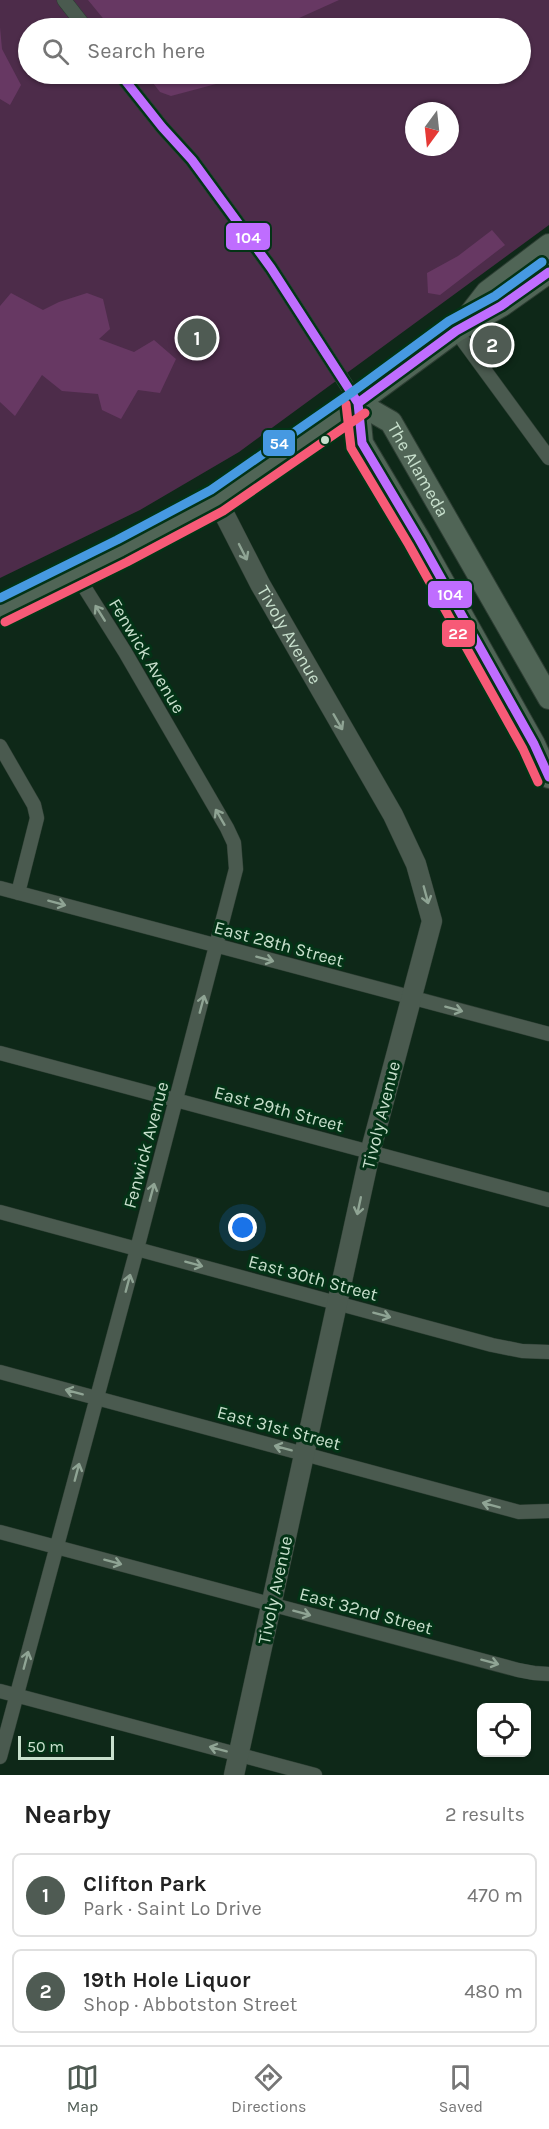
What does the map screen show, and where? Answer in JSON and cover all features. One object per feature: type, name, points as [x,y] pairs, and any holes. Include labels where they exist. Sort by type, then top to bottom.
[{"type":"main road","points":[[456,331],[487,292],[549,245]]},
{"type":"main road","points":[[0,610],[76,574],[216,500],[358,404],[456,331],[501,306],[549,272]]},
{"type":"main road","name":"The Alameda","points":[[358,404],[391,422],[549,698]]},
{"type":"main road","name":"The Alameda","points":[[358,404],[362,443],[419,539],[534,744],[549,777]]},
{"type":"street","points":[[64,0],[78,18]]},
{"type":"street","points":[[128,84],[192,160],[271,268],[358,404]]},
{"type":"street","points":[[456,331],[549,458]]},
{"type":"street","name":"Tivoly Avenue","points":[[216,500],[260,585],[393,815],[416,864],[432,921],[370,1153],[234,1775]]},
{"type":"street","name":"Fenwick Avenue","points":[[0,1757],[137,1249],[236,869],[234,843],[125,652],[76,574]]},
{"type":"street","points":[[0,746],[34,805],[37,818],[18,893]]},
{"type":"street","name":"East 28th Street","points":[[0,888],[549,1034]]},
{"type":"street","name":"East 29th Street","points":[[0,1053],[549,1200]]},
{"type":"street","name":"East 30th Street","points":[[0,1212],[492,1345],[522,1351],[549,1352]]},
{"type":"street","name":"East 31st Street","points":[[0,1372],[519,1512],[549,1511]]},
{"type":"street","name":"East 32nd Street","points":[[0,1532],[518,1670],[534,1674],[549,1674]]},
{"type":"street","points":[[0,1691],[315,1775]]},
{"type":"shaded area","points":[[0,0],[549,0],[549,225],[239,452],[140,510],[0,578]]},
{"type":"shaded area","points":[[88,0],[339,0],[299,18],[103,18]]},
{"type":"shaded area","points":[[0,27],[2,49],[18,79],[18,84],[21,85],[10,105],[0,99]]},
{"type":"shaded area","points":[[154,84],[216,84],[171,96],[160,92]]},
{"type":"shaded area","points":[[492,230],[505,245],[440,295],[428,293],[427,273],[458,256]]},
{"type":"shaded area","points":[[11,293],[43,310],[87,293],[103,299],[110,329],[99,339],[134,352],[154,340],[176,359],[160,393],[138,390],[121,419],[102,410],[98,394],[62,391],[42,375],[15,416],[0,402],[0,306]]},
{"type":"transit line","name":"104","points":[[128,84],[192,160],[271,268],[358,403],[362,443],[419,539],[534,744],[549,777]]},
{"type":"transit line","name":"54","points":[[0,598],[211,490],[351,393],[449,321],[495,296],[542,262]]},
{"type":"transit line","name":"104","points":[[358,403],[456,331],[501,306],[549,272]]},
{"type":"transit line","name":"22","points":[[346,404],[351,448],[409,545],[523,749],[538,782]]},
{"type":"transit line","name":"22","points":[[5,622],[127,562],[223,511],[365,413]]},
{"type":"place","name":"Clifton Park","points":[[197,338]]},
{"type":"place","name":"19th Hole Liquor","points":[[492,345]]}]
